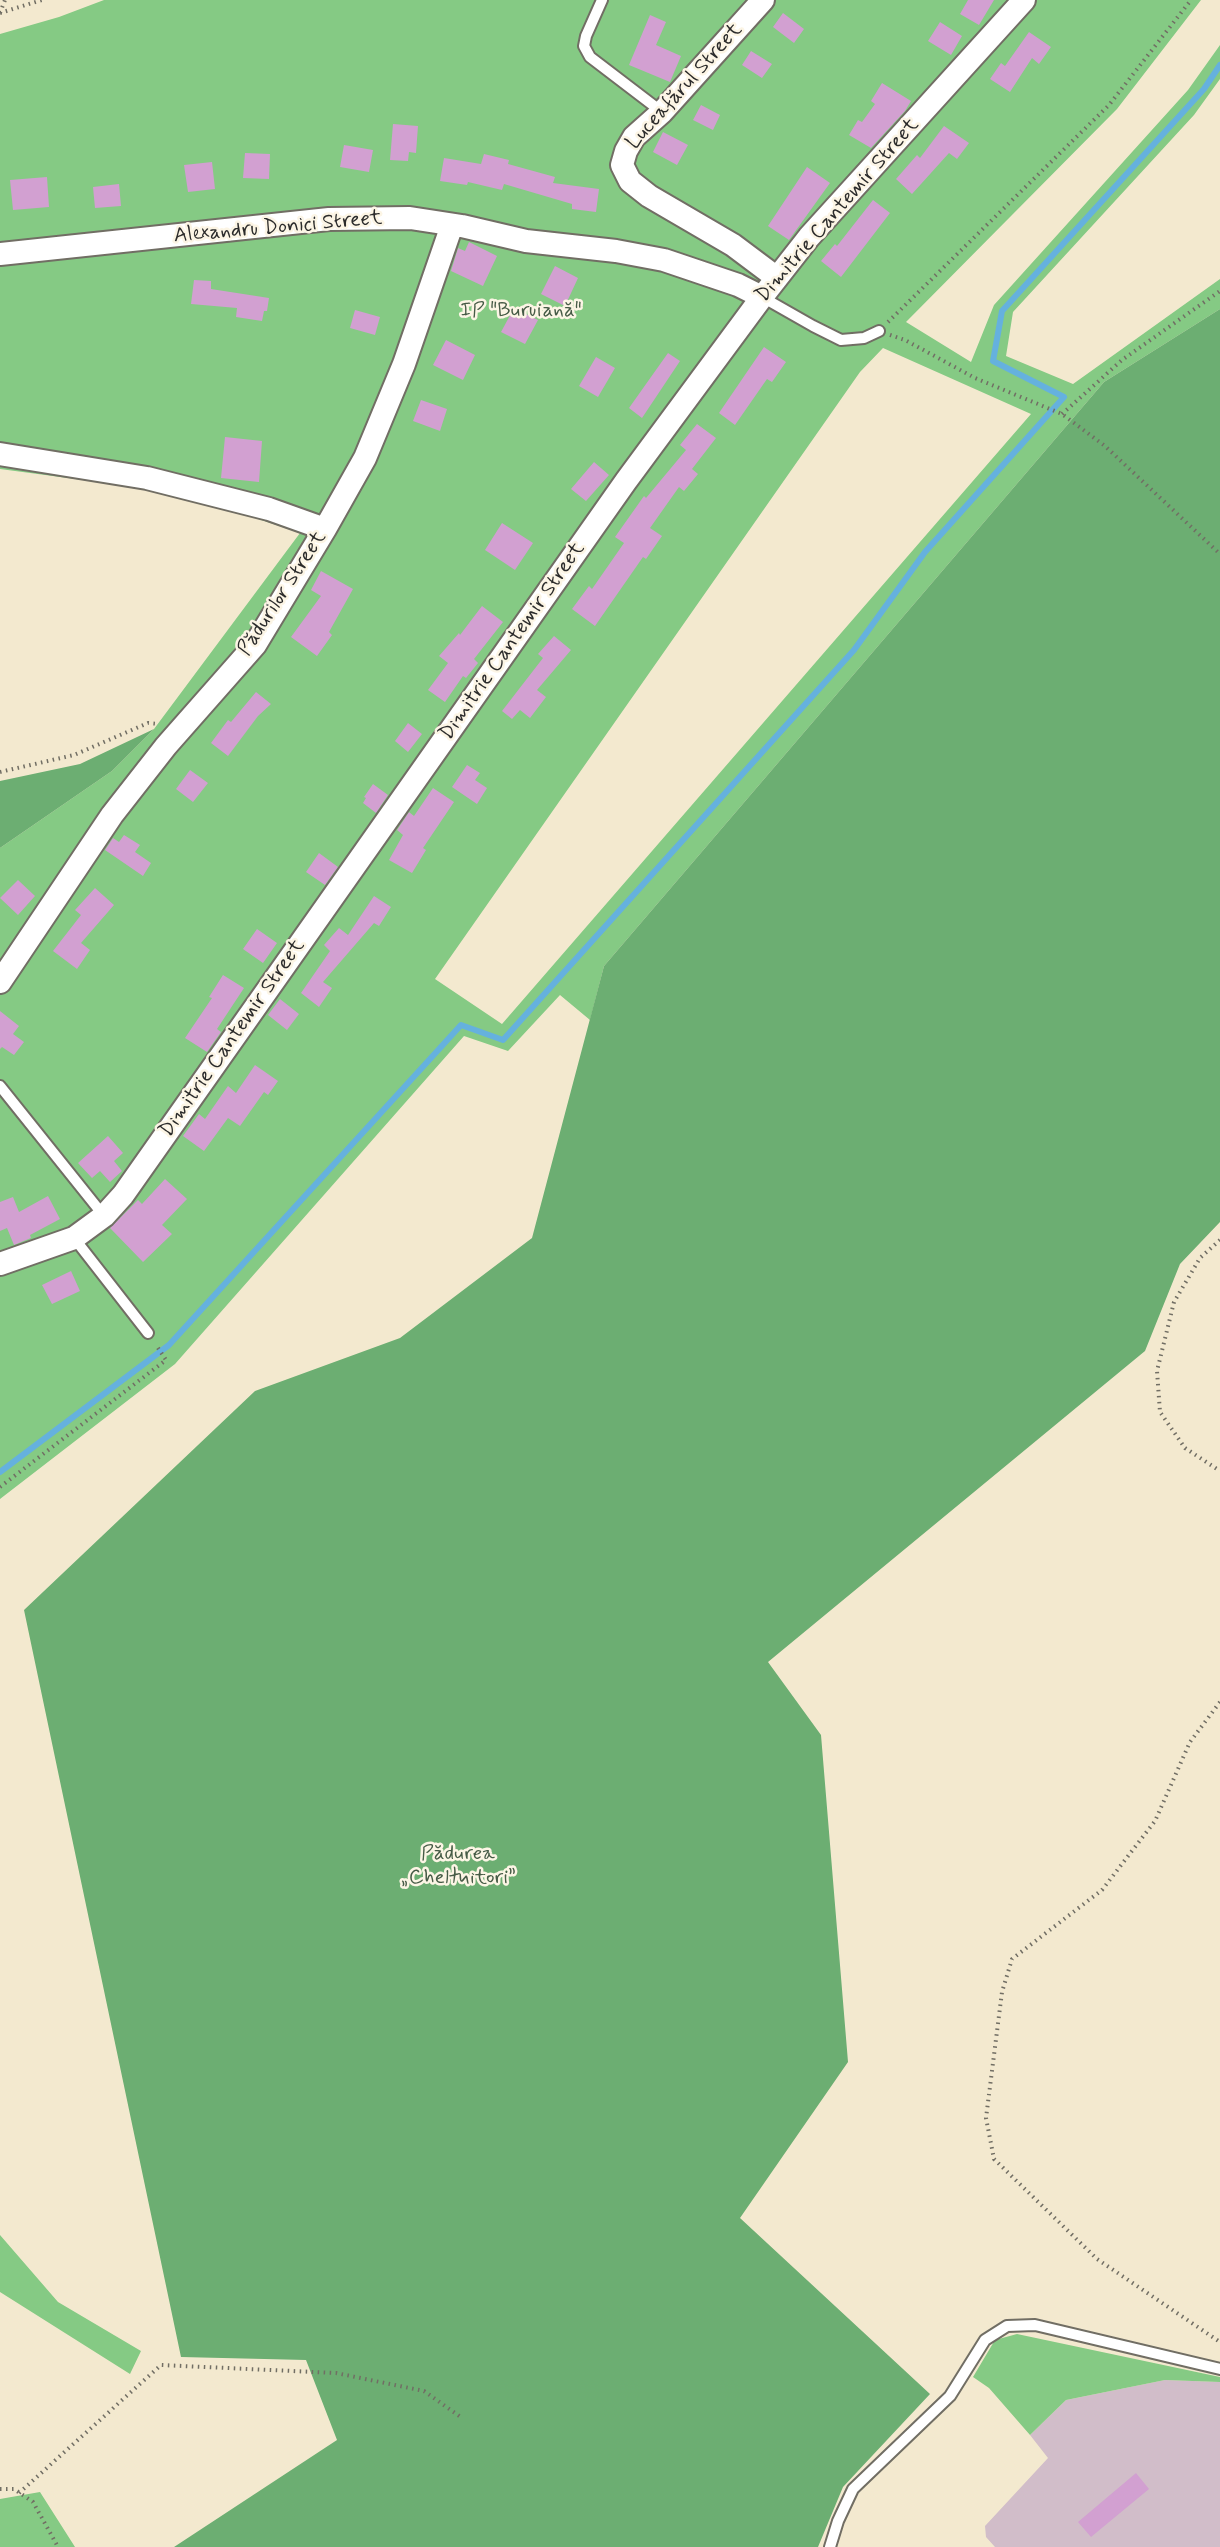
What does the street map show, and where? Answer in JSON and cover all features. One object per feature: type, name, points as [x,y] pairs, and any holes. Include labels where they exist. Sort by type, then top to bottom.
[{"type":"street","name":"Luceafărul Street","points":[[763,0],[662,112],[634,137],[626,151],[622,165],[630,181],[649,196],[733,245],[777,278]]},
{"type":"street","name":"Dimitrie Cantemir Street","points":[[0,1264],[74,1238],[104,1216],[123,1195],[626,481],[762,297],[809,237],[1024,0]]},
{"type":"street","name":"Alexandru Donici Street","points":[[0,254],[329,219],[410,218],[526,241],[664,260],[738,285],[762,297]]},
{"type":"street","name":"Pădurilor Street","points":[[0,982],[112,815],[177,734],[255,645],[325,529],[374,438],[404,364],[452,225]]},
{"type":"street","points":[[0,454],[147,478],[269,509],[325,529]]},
{"type":"lane","points":[[602,0],[584,46],[590,57],[662,112]]},
{"type":"lane","points":[[762,297],[841,340],[864,338],[879,331]]},
{"type":"lane","points":[[0,1086],[104,1216]]},
{"type":"lane","points":[[74,1238],[148,1333]]},
{"type":"lane","points":[[830,2547],[838,2521],[853,2489],[950,2396],[985,2340],[1007,2326],[1035,2325],[1220,2369]]},
{"type":"path","points":[[0,13],[5,0]]},
{"type":"path","points":[[0,13],[42,0]]},
{"type":"path","points":[[1191,0],[1109,105],[879,331],[905,340],[975,378],[1062,414],[1106,446],[1220,554]]},
{"type":"path","points":[[1062,414],[1122,360],[1220,291]]},
{"type":"path","points":[[0,772],[74,755],[148,723],[166,724],[177,734]]},
{"type":"path","points":[[1220,1240],[1200,1258],[1174,1302],[1157,1371],[1160,1413],[1185,1448],[1220,1470]]},
{"type":"path","points":[[0,1487],[166,1360],[155,1344]]},
{"type":"path","points":[[1220,1702],[1190,1742],[1155,1821],[1102,1890],[1012,1959],[1002,1992],[986,2118],[994,2159],[1097,2259],[1220,2342]]},
{"type":"path","points":[[19,2493],[161,2365],[336,2373],[424,2391],[462,2418]]},
{"type":"path","points":[[0,2489],[14,2489],[33,2502],[57,2547]]},
{"type":"shaded area","points":[[1165,2380],[1220,2382],[1220,2547],[995,2547],[986,2537],[985,2526],[1048,2458],[1030,2435],[1066,2400]]},
{"type":"green space","name":"IP \"Buruiană\"","points":[[104,0],[1201,0],[1117,109],[906,322],[971,362],[994,305],[1188,90],[1220,45],[1220,79],[1194,115],[1013,312],[1006,356],[1073,384],[1220,279],[1220,309],[1104,382],[604,966],[590,1020],[560,995],[508,1051],[464,1036],[175,1364],[0,1499],[0,848],[112,771],[154,729],[300,533],[181,493],[0,469],[0,34],[59,17]],"holes":[[[883,348],[1031,414],[502,1024],[435,979],[860,372]]]},
{"type":"green space","name":"Pădurea „Cheltuitori”","points":[[1220,309],[1220,1222],[1180,1264],[1145,1351],[768,1662],[821,1735],[848,2062],[740,2218],[930,2394],[843,2487],[818,2547],[174,2547],[337,2440],[306,2360],[181,2357],[24,1610],[255,1391],[400,1338],[532,1238],[604,966],[1104,382]]},
{"type":"green space","points":[[154,729],[112,771],[0,848],[0,781],[80,764]]},
{"type":"green space","points":[[0,2235],[58,2302],[141,2351],[130,2374],[0,2292]]},
{"type":"green space","points":[[1017,2334],[1220,2377],[1220,2382],[1165,2380],[1066,2400],[1030,2435],[989,2388],[973,2377],[995,2340]]},
{"type":"green space","points":[[40,2492],[75,2547],[0,2547],[0,2499]]},
{"type":"building","points":[[968,0],[994,0],[979,25],[960,14]]},
{"type":"building","points":[[783,13],[804,29],[794,43],[773,27]]},
{"type":"building","points":[[650,15],[666,22],[656,45],[681,56],[670,82],[629,65]]},
{"type":"building","points":[[940,22],[962,36],[951,55],[928,41]]},
{"type":"building","points":[[1029,32],[1051,47],[1039,64],[1032,58],[1010,92],[990,79],[1001,63],[1005,66]]},
{"type":"building","points":[[751,51],[772,64],[762,78],[742,65]]},
{"type":"building","points":[[882,83],[911,101],[905,111],[871,148],[849,135],[858,120],[862,122],[875,104],[871,101]]},
{"type":"building","points":[[701,105],[720,115],[713,130],[693,120]]},
{"type":"building","points":[[393,124],[418,126],[416,153],[409,152],[408,161],[390,160]]},
{"type":"building","points":[[944,126],[969,143],[957,159],[949,153],[912,194],[896,179],[917,155],[920,158]]},
{"type":"building","points":[[663,132],[688,145],[677,165],[653,152]]},
{"type":"building","points":[[344,145],[373,150],[369,172],[340,167]]},
{"type":"building","points":[[245,153],[270,154],[269,179],[243,178]]},
{"type":"building","points":[[484,154],[509,160],[508,164],[555,177],[553,183],[599,189],[596,212],[572,209],[572,204],[504,184],[502,190],[468,182],[467,185],[440,181],[444,158],[481,164]]},
{"type":"building","points":[[212,162],[215,189],[188,192],[184,165]]},
{"type":"building","points":[[807,167],[830,183],[789,240],[768,226]]},
{"type":"building","points":[[47,177],[49,207],[13,210],[10,180]]},
{"type":"building","points":[[119,184],[121,206],[95,208],[93,187]]},
{"type":"building","points":[[873,200],[890,213],[841,277],[821,261],[835,244],[837,246]]},
{"type":"building","points":[[469,242],[497,256],[483,286],[451,271],[458,248],[465,251]]},
{"type":"building","points":[[555,266],[578,278],[565,306],[541,294]]},
{"type":"building","points":[[194,280],[211,281],[211,289],[269,298],[267,311],[264,311],[262,321],[236,317],[237,308],[191,304]]},
{"type":"building","points":[[514,308],[538,320],[525,344],[501,332]]},
{"type":"building","points":[[355,310],[380,317],[375,335],[350,328]]},
{"type":"building","points":[[446,340],[475,355],[463,380],[433,365]]},
{"type":"building","points":[[764,347],[786,362],[772,382],[767,379],[735,425],[719,413]]},
{"type":"building","points":[[668,353],[680,361],[642,418],[629,408]]},
{"type":"building","points":[[596,357],[615,368],[598,397],[579,386]]},
{"type":"building","points":[[421,400],[447,409],[440,431],[413,421]]},
{"type":"building","points":[[697,424],[716,438],[692,469],[698,474],[684,491],[679,487],[650,528],[662,536],[646,559],[643,557],[595,626],[572,609],[589,586],[592,589],[624,543],[615,537],[644,496],[646,498],[686,450],[680,445]]},
{"type":"building","points":[[225,437],[262,441],[259,482],[221,478]]},
{"type":"building","points":[[594,462],[609,475],[586,501],[571,489]]},
{"type":"building","points":[[502,523],[533,543],[515,570],[485,550]]},
{"type":"building","points":[[321,571],[353,589],[329,632],[332,635],[317,656],[291,637],[321,596],[311,590]]},
{"type":"building","points":[[482,606],[503,622],[474,659],[478,663],[466,678],[463,676],[445,702],[428,690],[448,663],[439,656],[459,633],[460,635]]},
{"type":"building","points":[[554,636],[571,650],[537,690],[546,697],[530,718],[520,710],[512,719],[502,711],[543,658],[538,654]]},
{"type":"building","points":[[256,692],[271,704],[258,716],[228,756],[211,743],[228,720],[231,722]]},
{"type":"building","points":[[408,723],[422,734],[408,752],[395,741]]},
{"type":"building","points":[[467,765],[480,773],[475,780],[487,788],[477,804],[452,787]]},
{"type":"building","points":[[190,770],[208,783],[193,802],[176,789]]},
{"type":"building","points":[[373,784],[388,795],[376,813],[363,803],[366,798],[364,797]]},
{"type":"building","points":[[433,788],[454,802],[423,848],[426,850],[412,873],[389,860],[403,835],[397,830],[409,812],[414,816]]},
{"type":"building","points":[[124,835],[140,845],[135,852],[151,863],[143,876],[105,850],[113,838],[119,842]]},
{"type":"building","points":[[319,853],[338,867],[325,885],[306,872]]},
{"type":"building","points":[[18,880],[35,896],[18,915],[0,898]]},
{"type":"building","points":[[95,888],[114,905],[81,943],[90,950],[77,969],[53,951],[81,915],[75,910]]},
{"type":"building","points":[[374,896],[391,907],[379,926],[374,923],[323,982],[332,988],[319,1007],[301,993],[330,951],[324,945],[339,928],[348,935]]},
{"type":"building","points":[[257,929],[277,943],[263,963],[243,949]]},
{"type":"building","points":[[223,975],[244,988],[217,1029],[221,1032],[207,1052],[185,1038],[212,998],[209,997]]},
{"type":"building","points":[[280,999],[299,1014],[287,1030],[268,1015]]},
{"type":"building","points":[[0,1011],[19,1026],[13,1034],[24,1042],[14,1055],[2,1047],[0,1049]]},
{"type":"building","points":[[255,1065],[278,1081],[268,1095],[264,1092],[240,1126],[228,1118],[204,1151],[183,1136],[199,1114],[205,1119],[228,1086],[236,1093]]},
{"type":"building","points":[[108,1136],[123,1153],[114,1161],[122,1171],[110,1182],[100,1171],[92,1178],[78,1163]]},
{"type":"building","points":[[165,1179],[187,1199],[162,1225],[172,1234],[143,1262],[110,1228],[138,1200],[142,1204]]},
{"type":"building","points":[[48,1196],[60,1219],[30,1235],[31,1238],[14,1245],[7,1228],[0,1231],[0,1202],[13,1197],[19,1212]]},
{"type":"building","points":[[71,1271],[80,1291],[52,1304],[42,1285]]},
{"type":"building","points":[[1136,2473],[1149,2489],[1091,2537],[1078,2522]]},
{"type":"waterway","points":[[0,1472],[169,1345],[461,1025],[503,1040],[854,650],[925,552],[1064,397],[993,361],[1002,311],[1204,89],[1220,65]]}]
